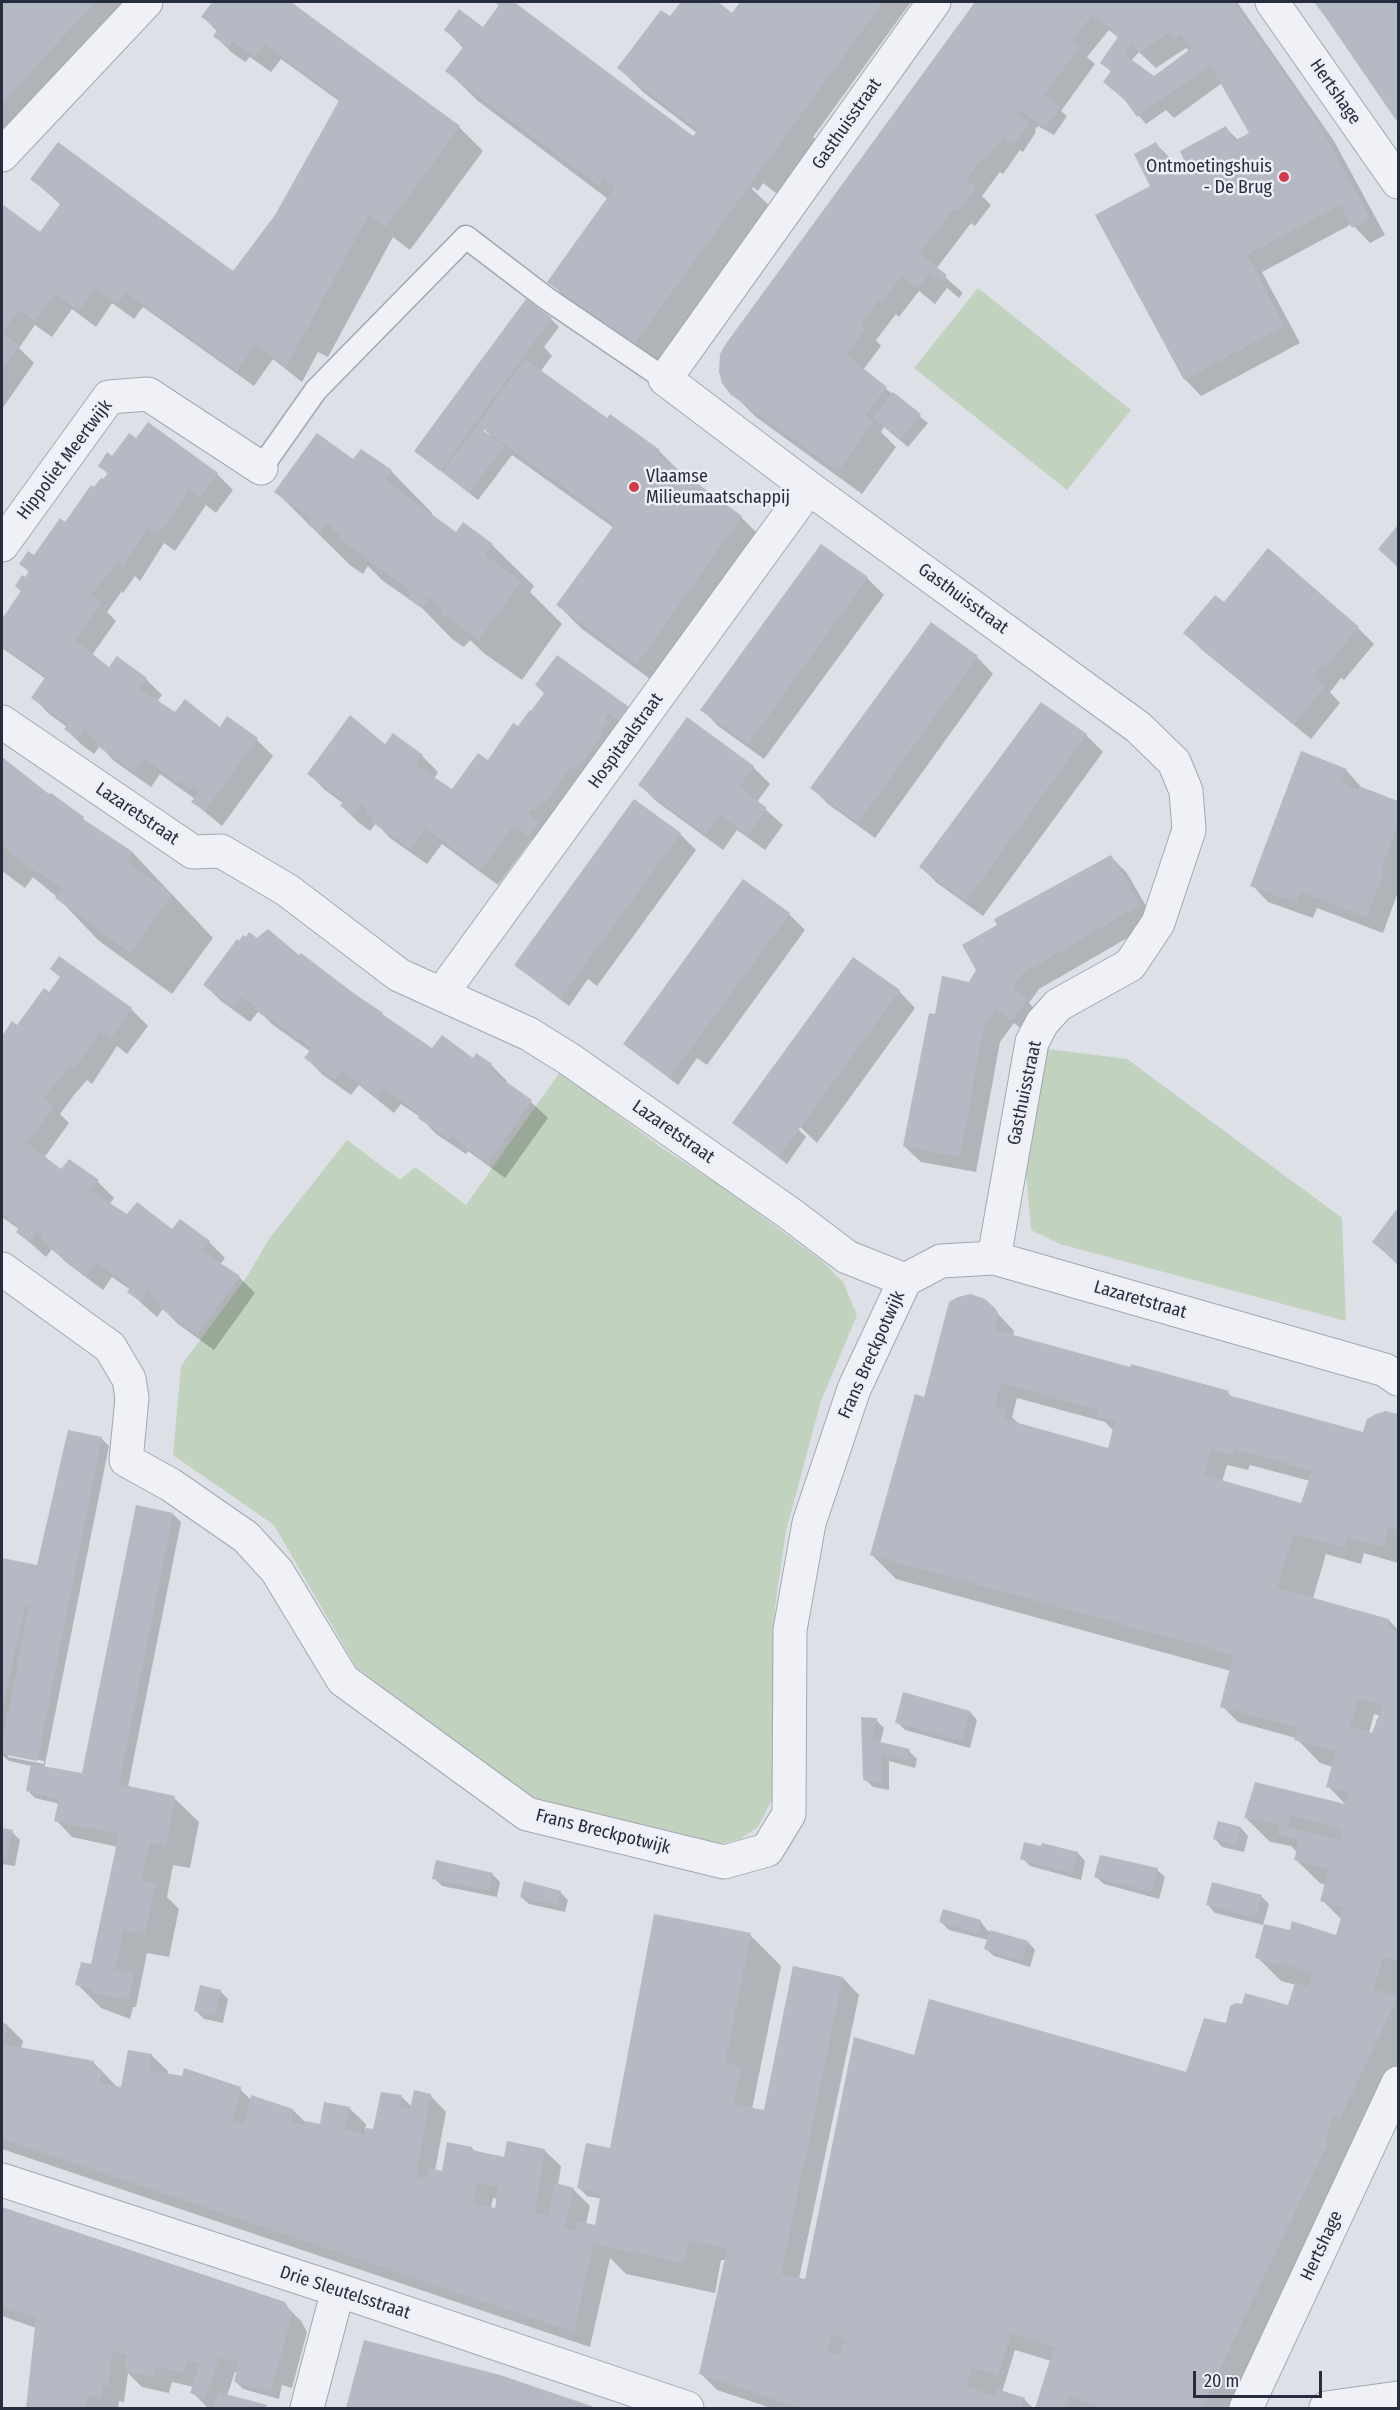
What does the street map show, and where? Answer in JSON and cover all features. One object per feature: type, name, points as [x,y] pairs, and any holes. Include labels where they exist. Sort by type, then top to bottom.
[{"type":"street","points":[[2,155],[146,2]]},
{"type":"street","name":"Gasthuisstraat","points":[[934,2],[665,380],[809,488],[1138,727],[1174,762],[1186,791],[1189,830],[1158,922],[1130,965],[1058,1005],[1042,1023],[1032,1042],[994,1258]]},
{"type":"street","name":"Hertshage","points":[[1272,2],[1398,182]]},
{"type":"street","name":"Hippoliet Meertwijk","points":[[2,545],[110,397],[148,393],[261,468]]},
{"type":"street","name":"Hospitaalstraat","points":[[442,993],[809,488]]},
{"type":"street","name":"Lazaretstraat","points":[[2,722],[193,852],[221,851],[287,890],[399,975],[529,1034],[568,1059],[847,1257],[905,1280],[941,1261],[994,1258],[1385,1370],[1398,1379]]},
{"type":"street","name":"Frans Breckpotwijk","points":[[2,1269],[110,1347],[129,1379],[132,1398],[126,1460],[171,1485],[246,1537],[278,1571],[343,1680],[528,1814],[724,1862],[767,1850],[789,1814],[790,1630],[809,1523],[854,1389],[905,1280]]},
{"type":"street","name":"Hertshage","points":[[1246,2409],[1398,2083]]},
{"type":"street","name":"Drie Sleutelsstraat","points":[[2,2180],[338,2290],[687,2409]]},
{"type":"street","points":[[307,2409],[338,2290]]},
{"type":"street","points":[[1326,2409],[1398,2398]]},
{"type":"lane","points":[[261,468],[316,390],[466,237],[546,298],[665,380]]},
{"type":"green space","points":[[978,288],[1131,410],[1067,490],[914,368]]},
{"type":"green space","points":[[1048,1049],[1127,1059],[1342,1218],[1346,1321],[1060,1244],[1031,1230],[1025,1159]]},
{"type":"green space","points":[[560,1072],[662,1148],[727,1190],[822,1261],[843,1282],[857,1315],[821,1401],[786,1531],[775,1607],[777,1756],[773,1798],[758,1827],[740,1839],[720,1844],[528,1799],[356,1667],[274,1525],[173,1455],[181,1366],[248,1275],[269,1239],[347,1140],[400,1180],[415,1167],[466,1205]]},
{"type":"building","points":[[2,2],[95,2],[2,103]]},
{"type":"building","points":[[212,2],[291,2],[460,126],[386,227],[369,214],[286,367],[256,344],[237,371],[126,292],[117,304],[96,288],[79,311],[55,294],[35,321],[18,310],[2,333],[2,204],[40,232],[61,203],[30,179],[58,142],[233,271],[275,215],[340,99],[264,44],[255,57],[233,41],[228,47],[213,36],[218,29],[201,17]]},
{"type":"building","points":[[495,2],[514,2],[693,136],[698,130],[617,68],[661,10],[670,16],[681,2],[718,2],[732,13],[740,2],[883,2],[634,344],[547,282],[615,187],[604,179],[599,186],[445,71],[464,46],[444,30],[459,9],[483,27],[499,5]]},
{"type":"building","points":[[975,2],[1234,2],[1318,123],[1370,218],[1352,228],[1340,205],[1247,255],[1284,326],[1184,380],[1095,215],[1150,186],[1134,154],[1156,142],[1173,173],[1187,166],[1180,151],[1226,126],[1234,141],[1249,133],[1210,65],[1137,117],[1124,99],[1103,82],[1111,71],[1100,63],[1118,37],[1092,15],[1072,40],[1079,47],[1044,96],[1060,107],[1045,128],[1021,111],[1018,115],[1030,123],[1014,145],[1003,137],[986,159],[983,157],[966,180],[976,188],[958,211],[954,208],[919,254],[947,275],[942,282],[930,273],[918,289],[902,276],[882,302],[879,299],[861,324],[866,328],[846,355],[887,387],[865,415],[873,422],[838,471],[730,394],[722,383],[719,372],[720,354]],"holes":[[[1170,32],[1175,38],[1181,34],[1192,48],[1154,76],[1124,54],[1131,44],[1139,53]]]},
{"type":"building","points":[[1314,2],[1398,2],[1398,123],[1326,18]]},
{"type":"building","points":[[526,299],[552,318],[440,471],[414,451]]},
{"type":"building","points":[[2,333],[19,346],[2,370]]},
{"type":"building","name":"Vlaamse Milieumaatschappij","points":[[525,359],[607,418],[610,414],[660,450],[657,454],[742,516],[637,664],[556,605],[615,524],[478,425]]},
{"type":"building","points":[[893,392],[921,414],[900,440],[873,418]]},
{"type":"building","points":[[148,422],[218,473],[200,498],[189,490],[158,535],[148,528],[123,566],[118,561],[106,578],[105,576],[91,595],[101,603],[75,640],[109,667],[117,656],[147,678],[139,688],[175,712],[185,699],[220,727],[227,716],[258,738],[205,811],[191,802],[200,791],[182,782],[180,785],[144,758],[134,772],[96,745],[98,742],[88,735],[90,732],[85,728],[77,739],[64,729],[68,724],[31,698],[46,676],[2,646],[2,619],[21,591],[15,586],[22,575],[25,577],[29,571],[19,564],[28,551],[34,555],[60,518],[65,522],[91,485],[94,487],[108,473],[98,466],[107,452],[112,456],[129,433],[136,438]]},
{"type":"building","points":[[477,426],[504,446],[469,493],[442,472]]},
{"type":"building","points":[[317,433],[353,459],[361,449],[392,470],[385,480],[456,532],[463,522],[493,544],[485,555],[521,581],[479,640],[441,613],[443,610],[430,597],[422,607],[408,597],[412,592],[339,539],[341,536],[332,530],[334,527],[328,523],[320,533],[307,524],[311,518],[274,492]]},
{"type":"building","points":[[1398,525],[1398,567],[1378,549]]},
{"type":"building","points":[[821,544],[868,577],[748,744],[700,710]]},
{"type":"building","points":[[1268,548],[1359,627],[1327,665],[1324,663],[1313,676],[1325,686],[1294,724],[1183,633],[1215,595],[1224,602]]},
{"type":"building","points":[[931,622],[978,656],[858,823],[810,788]]},
{"type":"building","points":[[557,655],[629,707],[620,721],[609,713],[605,719],[608,721],[601,731],[604,732],[576,770],[571,766],[545,803],[542,801],[536,810],[531,809],[528,814],[539,822],[529,836],[514,825],[481,870],[426,828],[410,849],[372,822],[374,819],[365,812],[367,809],[361,805],[354,816],[340,806],[344,801],[307,774],[350,715],[385,744],[393,733],[423,755],[416,765],[452,789],[478,753],[488,760],[513,723],[518,726],[531,711],[545,692],[535,685]]},
{"type":"building","points":[[1041,702],[1087,734],[966,901],[919,867]]},
{"type":"building","points":[[687,717],[754,766],[739,787],[767,808],[748,835],[720,815],[706,835],[638,785]]},
{"type":"building","points":[[1301,751],[1347,769],[1342,783],[1358,790],[1359,786],[1398,801],[1398,822],[1381,870],[1384,871],[1367,917],[1301,892],[1297,903],[1250,886]]},
{"type":"building","points":[[2,757],[49,794],[51,793],[84,817],[83,819],[133,852],[127,862],[172,895],[130,953],[55,898],[62,888],[24,864],[2,845]]},
{"type":"building","points":[[634,799],[681,833],[560,999],[514,965]]},
{"type":"building","points":[[1111,855],[1140,905],[1023,973],[1012,988],[1028,999],[1011,1021],[996,1009],[984,1025],[960,1157],[903,1146],[929,1013],[935,1014],[942,976],[969,982],[976,970],[962,945],[997,925],[994,919]]},
{"type":"building","points":[[743,879],[790,913],[669,1078],[623,1044]]},
{"type":"building","points":[[268,929],[299,955],[301,953],[382,1014],[432,1048],[442,1035],[473,1058],[476,1053],[492,1064],[488,1069],[532,1100],[488,1163],[451,1136],[449,1139],[418,1118],[420,1115],[384,1088],[377,1098],[342,1070],[335,1080],[304,1058],[312,1048],[255,1009],[256,1007],[241,997],[233,1007],[203,985],[237,939],[239,941],[243,935],[246,937],[249,932],[257,938]]},
{"type":"building","points":[[59,956],[132,1008],[110,1039],[100,1031],[75,1068],[70,1065],[57,1080],[43,1099],[54,1106],[27,1143],[61,1169],[69,1159],[99,1180],[91,1191],[127,1214],[137,1202],[172,1229],[180,1219],[210,1241],[202,1251],[240,1276],[197,1335],[159,1307],[161,1305],[152,1298],[154,1295],[148,1291],[141,1302],[127,1292],[131,1287],[96,1262],[86,1275],[48,1247],[50,1245],[41,1238],[42,1236],[37,1231],[29,1242],[16,1232],[20,1227],[2,1214],[2,1036],[12,1021],[17,1025],[44,988],[49,992],[60,977],[50,969]]},
{"type":"building","points":[[853,957],[900,990],[779,1157],[732,1123]]},
{"type":"building","points":[[1396,1210],[1398,1212],[1398,1263],[1372,1242]]},
{"type":"building","points":[[970,1294],[985,1299],[996,1309],[999,1316],[995,1330],[1229,1391],[1228,1395],[1363,1432],[1367,1419],[1376,1414],[1385,1411],[1398,1414],[1398,1530],[1388,1527],[1383,1547],[1348,1537],[1345,1548],[1293,1534],[1277,1588],[1389,1619],[1387,1628],[1398,1631],[1398,1961],[1383,1957],[1374,1989],[1398,1996],[1340,2119],[1333,2116],[1325,2141],[1328,2143],[1201,2408],[1094,2408],[1096,2405],[1069,2397],[1066,2408],[1035,2408],[1054,2347],[1011,2333],[998,2375],[972,2367],[966,2386],[995,2396],[997,2389],[1025,2398],[1021,2408],[800,2408],[699,2374],[727,2249],[688,2240],[684,2263],[593,2244],[574,2332],[2,2139],[2,2023],[7,2024],[3,2044],[94,2061],[93,2068],[102,2070],[99,2083],[121,2087],[128,2050],[152,2054],[149,2070],[182,2076],[184,2068],[241,2087],[232,2120],[244,2125],[251,2095],[293,2109],[291,2123],[304,2125],[305,2121],[320,2124],[324,2102],[350,2107],[345,2129],[365,2135],[366,2128],[373,2129],[381,2092],[402,2095],[400,2107],[410,2109],[414,2090],[431,2094],[416,2176],[426,2178],[429,2168],[442,2171],[447,2142],[504,2157],[507,2141],[545,2149],[535,2213],[549,2216],[555,2183],[574,2188],[565,2228],[576,2231],[578,2221],[595,2225],[601,2193],[577,2188],[586,2143],[610,2148],[654,1914],[751,1933],[725,2063],[741,2067],[734,2104],[764,2110],[793,1966],[843,1977],[781,2274],[805,2279],[854,2037],[914,2055],[929,1999],[1186,2072],[1204,2018],[1226,2023],[1230,2006],[1236,2003],[1242,2004],[1245,1993],[1288,2005],[1295,1983],[1308,1987],[1312,1972],[1255,1958],[1264,1924],[1290,1930],[1292,1921],[1336,1935],[1344,1908],[1320,1901],[1329,1869],[1294,1860],[1299,1840],[1277,1834],[1279,1825],[1244,1818],[1255,1782],[1345,1804],[1349,1793],[1326,1787],[1336,1751],[1294,1740],[1298,1727],[1220,1707],[1233,1655],[870,1555],[915,1394],[924,1397],[949,1302]],"holes":[[[1001,1383],[1099,1410],[1097,1417],[1115,1421],[1108,1448],[1004,1419],[1007,1410],[994,1407]],[[1211,1449],[1232,1455],[1234,1449],[1312,1471],[1301,1503],[1204,1475]],[[1358,1698],[1383,1705],[1372,1733],[1350,1727]],[[1291,1815],[1343,1830],[1340,1840],[1288,1827]],[[477,2183],[498,2187],[495,2208],[473,2203]],[[832,2334],[845,2339],[840,2355],[826,2351]]]},
{"type":"building","points":[[68,1430],[102,1437],[37,1761],[2,1754],[29,1606],[25,1605],[2,1711],[2,1558],[37,1565]]},
{"type":"building","points":[[136,1505],[173,1513],[119,1784],[175,1796],[166,1845],[150,1842],[142,1880],[156,1883],[145,1934],[123,1930],[115,1969],[134,1973],[129,2000],[93,1993],[94,1989],[75,1985],[81,1962],[91,1964],[119,1834],[54,1821],[59,1799],[26,1791],[31,1764],[82,1773]]},
{"type":"building","points":[[903,1692],[970,1711],[962,1741],[895,1723]]},
{"type":"building","points":[[861,1717],[877,1718],[872,1740],[910,1749],[907,1761],[881,1754],[882,1783],[863,1780]]},
{"type":"building","points":[[1218,1821],[1241,1827],[1236,1845],[1213,1839]]},
{"type":"building","points":[[2,1828],[13,1830],[7,1859],[2,1858]]},
{"type":"building","points":[[1024,1842],[1041,1846],[1042,1843],[1078,1852],[1073,1873],[1020,1859]]},
{"type":"building","points":[[1100,1855],[1158,1868],[1151,1892],[1094,1877]]},
{"type":"building","points":[[436,1860],[493,1873],[489,1890],[432,1879]]},
{"type":"building","points":[[524,1881],[561,1891],[558,1905],[520,1897]]},
{"type":"building","points":[[1212,1882],[1262,1895],[1256,1918],[1206,1905]]},
{"type":"building","points":[[943,1909],[981,1920],[978,1933],[939,1922]]},
{"type":"building","points":[[990,1930],[1028,1941],[1022,1961],[984,1949]]},
{"type":"building","points":[[200,1985],[221,1990],[215,2016],[194,2011]]},
{"type":"building","points":[[2,2207],[285,2302],[292,2314],[271,2392],[234,2382],[239,2362],[219,2357],[205,2399],[190,2393],[200,2364],[187,2360],[184,2373],[156,2367],[153,2377],[124,2371],[127,2355],[113,2350],[108,2386],[103,2385],[102,2398],[88,2396],[86,2408],[26,2408],[36,2318],[2,2306]]},
{"type":"building","points":[[364,2340],[500,2375],[597,2408],[346,2408]]},
{"type":"building","points":[[218,2392],[267,2405],[266,2408],[214,2408]]},
{"type":"place","name":"Ontmoetingshuis - De Brug","points":[[1284,177]]},
{"type":"place","name":"Vlaamse Milieumaatschappij","points":[[634,487]]}]
